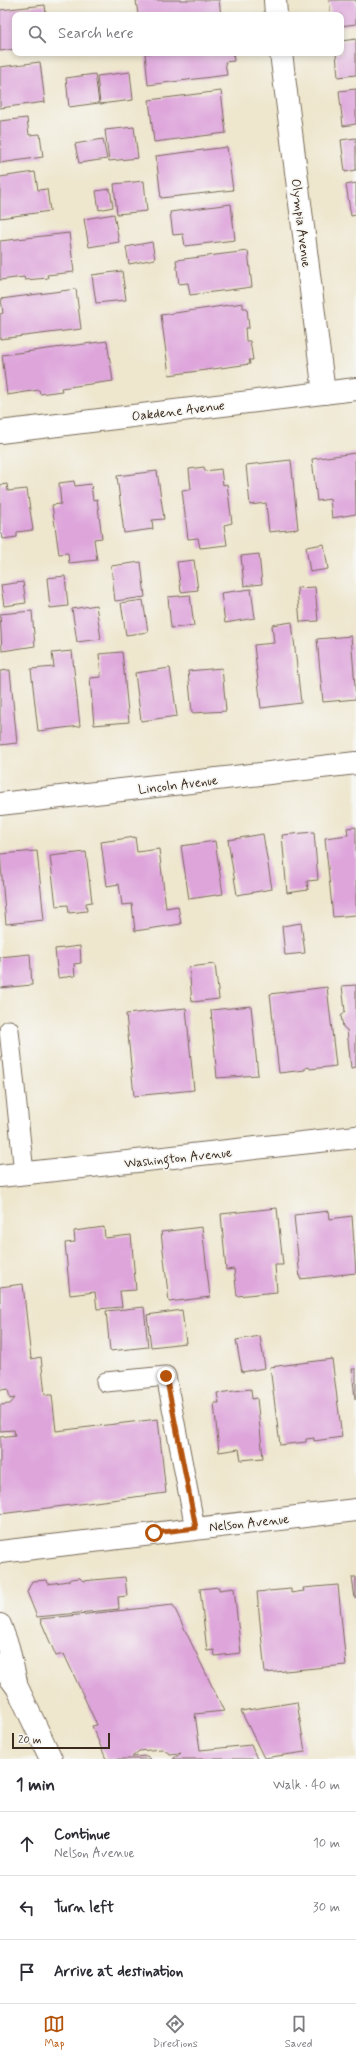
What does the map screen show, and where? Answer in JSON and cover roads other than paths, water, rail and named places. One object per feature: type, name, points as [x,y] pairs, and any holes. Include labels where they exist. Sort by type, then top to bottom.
[{"type":"street","points":[[275,0],[276,12]]},
{"type":"street","name":"Olympia Avenue","points":[[281,56],[324,393]]},
{"type":"street","name":"Oakdene Avenue","points":[[0,432],[356,389]]},
{"type":"street","name":"Lincoln Avenue","points":[[0,804],[356,763]]},
{"type":"street","name":"Washington Avenue","points":[[0,1176],[356,1137]]},
{"type":"street","name":"Nelson Avenue","points":[[0,1552],[356,1510]]},
{"type":"street","points":[[0,1625],[8,1647],[17,1687]]},
{"type":"street","points":[[0,1664],[17,1687],[51,1759]]},
{"type":"lane","points":[[9,1030],[24,1173]]},
{"type":"lane","points":[[106,1382],[166,1376],[196,1528]]}]
